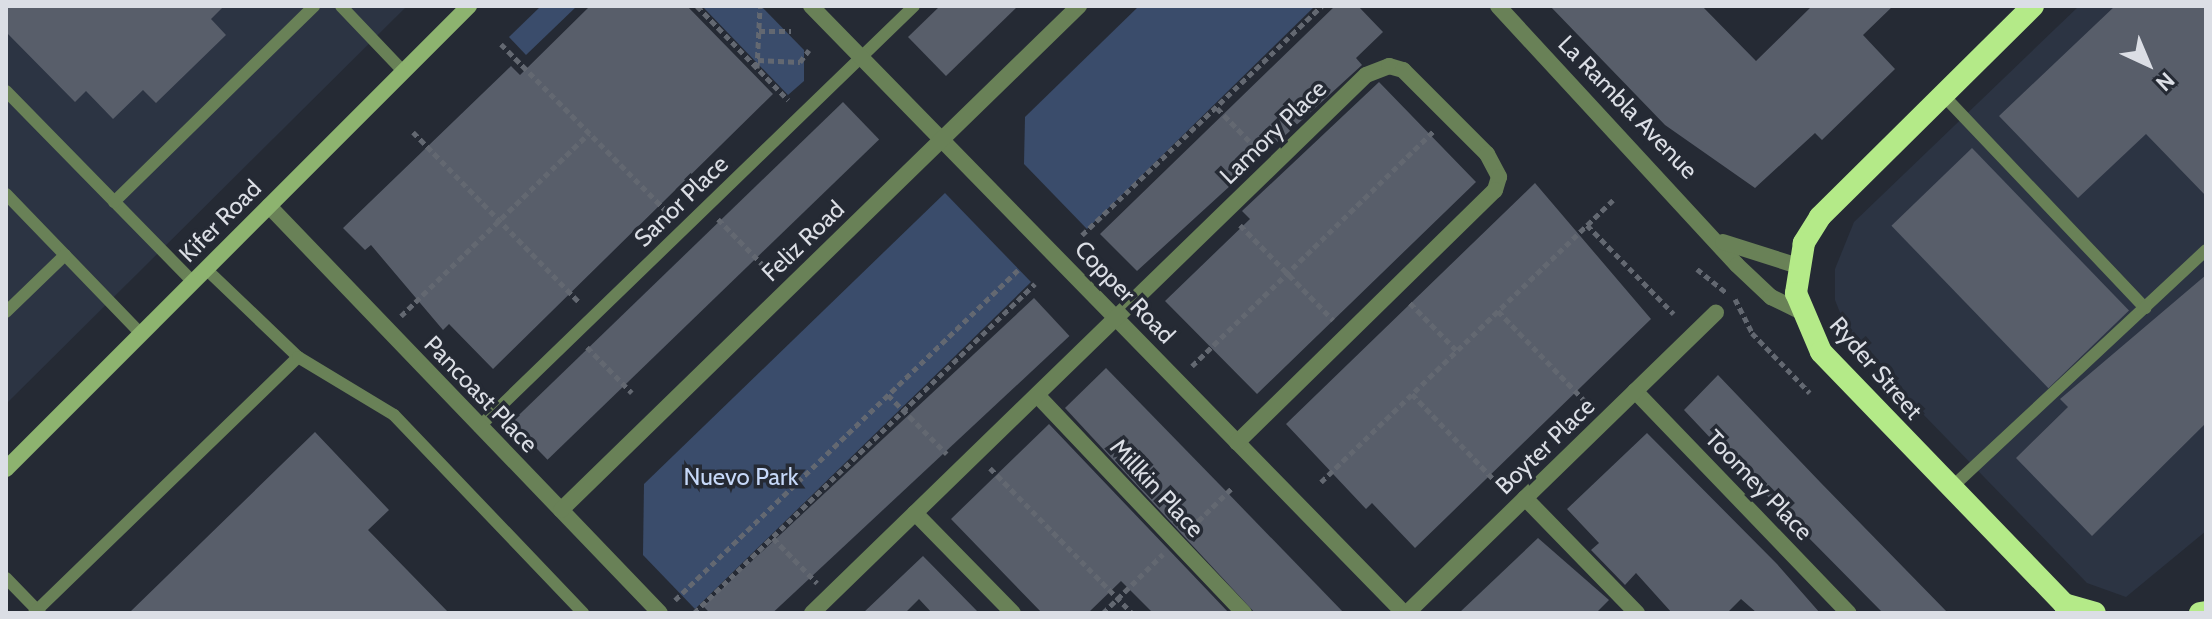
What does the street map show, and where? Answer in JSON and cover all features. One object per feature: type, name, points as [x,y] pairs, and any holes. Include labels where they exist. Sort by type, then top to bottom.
[{"type":"highway","name":"Ryder Street","points":[[2033,6],[1826,210],[1798,266],[1800,311],[1821,352],[2064,609]]},
{"type":"highway","points":[[2064,609],[2095,613]]},
{"type":"main road","name":"Kifer Road","points":[[6,469],[469,6]]},
{"type":"street","name":"Copper Road","points":[[811,6],[1406,613]]},
{"type":"street","name":"Feliz Road","points":[[561,510],[1079,6]]},
{"type":"street","name":"La Rambla Avenue","points":[[1498,6],[1723,242],[1771,297],[1800,311]]},
{"type":"street","name":"Lamory Place","points":[[812,613],[1366,75],[1389,66],[1413,77],[1495,166],[1488,200],[1237,443]]},
{"type":"street","name":"Pancoast Place","points":[[269,206],[479,427],[664,610]]},
{"type":"street","name":"La Rambla Avenue","points":[[1723,242],[1798,266]]},
{"type":"street","name":"Boyter Place","points":[[1406,613],[1716,313]]},
{"type":"street","name":"Toomey Place","points":[[1635,391],[1849,613]]},
{"type":"street","name":"Millkin Place","points":[[1037,395],[1244,613]]},
{"type":"street","points":[[1525,498],[1637,613]]},
{"type":"street","points":[[915,513],[1013,613]]},
{"type":"lane","points":[[114,202],[314,6]]},
{"type":"lane","points":[[341,6],[403,71]]},
{"type":"lane","name":"Sanor Place","points":[[479,427],[914,6]]},
{"type":"lane","points":[[6,91],[193,282]]},
{"type":"lane","points":[[1943,95],[2145,308]]},
{"type":"lane","points":[[6,194],[141,334]]},
{"type":"lane","points":[[1951,488],[2206,250]]},
{"type":"lane","points":[[6,312],[65,255]]},
{"type":"lane","points":[[206,269],[298,357],[394,415],[583,613]]},
{"type":"lane","points":[[6,578],[37,612],[298,357]]},
{"type":"path","points":[[697,6],[788,100]]},
{"type":"path","points":[[757,68],[760,6]]},
{"type":"path","points":[[1082,235],[1322,6]]},
{"type":"path","points":[[759,31],[791,31]]},
{"type":"path","points":[[501,44],[669,214]]},
{"type":"path","points":[[758,60],[800,62],[809,50]]},
{"type":"path","points":[[1217,108],[1273,165]]},
{"type":"path","points":[[1178,380],[1438,127]]},
{"type":"path","points":[[413,132],[579,302]]},
{"type":"path","points":[[400,316],[589,133]]},
{"type":"path","points":[[1321,482],[1613,200]]},
{"type":"path","points":[[707,207],[764,266]]},
{"type":"path","points":[[1226,211],[1348,335]]},
{"type":"path","points":[[1587,225],[1674,314]]},
{"type":"path","points":[[664,610],[1020,268]]},
{"type":"path","points":[[1697,269],[1736,300],[1752,333],[1810,393]]},
{"type":"path","points":[[694,613],[1035,284]]},
{"type":"path","points":[[1407,300],[1457,351]]},
{"type":"path","points":[[1498,311],[1585,401]]},
{"type":"path","points":[[575,335],[632,393]]},
{"type":"path","points":[[1412,394],[1499,485]]},
{"type":"path","points":[[888,395],[961,469]]},
{"type":"path","points":[[989,467],[1132,613]]},
{"type":"path","points":[[773,538],[829,596]]},
{"type":"shaded area","points":[[6,6],[407,6],[6,404]]},
{"type":"shaded area","points":[[2079,6],[2206,6],[2206,531],[2126,597],[2087,583],[1851,340],[1835,300],[1835,269],[1854,222]]},
{"type":"green space","points":[[541,6],[577,6],[526,55],[509,37]]},
{"type":"green space","points":[[702,6],[761,6],[804,50],[804,81],[788,95]]},
{"type":"green space","points":[[1139,6],[1315,6],[1087,229],[1024,164],[1025,117]]},
{"type":"green space","name":"Nuevo Park","points":[[945,193],[1031,282],[695,609],[643,555],[644,484]]},
{"type":"building","points":[[6,6],[224,6],[211,19],[226,35],[156,103],[143,90],[113,119],[86,91],[75,102],[6,32]]},
{"type":"building","points":[[590,6],[687,6],[773,94],[493,369],[449,324],[443,330],[371,245],[365,250],[343,228],[511,66],[520,75]]},
{"type":"building","points":[[940,6],[1018,6],[946,76],[908,37]]},
{"type":"building","points":[[1335,6],[1358,6],[1383,32],[1356,58],[1362,65],[1137,271],[1100,234]]},
{"type":"building","points":[[1550,6],[1702,6],[1756,61],[1812,6],[1893,6],[1863,35],[1895,69],[1822,140],[1815,133],[1755,188],[1665,125]]},
{"type":"building","points":[[2115,6],[2206,6],[2206,196],[2146,134],[2078,198],[1999,116]]},
{"type":"building","points":[[1379,82],[1476,182],[1257,394],[1165,301],[1250,219],[1242,211]]},
{"type":"building","points":[[843,102],[879,139],[548,460],[511,422]]},
{"type":"building","points":[[1972,148],[2129,311],[2048,388],[1891,226]]},
{"type":"building","points":[[1535,183],[1651,319],[1415,548],[1372,503],[1366,509],[1286,424]]},
{"type":"building","points":[[2206,275],[2206,423],[2092,536],[2016,458],[2068,407],[2060,399]]},
{"type":"building","points":[[1034,298],[1069,336],[772,613],[710,613],[703,606]]},
{"type":"building","points":[[1106,368],[1344,613],[1255,613],[1065,408]]},
{"type":"building","points":[[1718,375],[1948,613],[1883,613],[1716,444],[1684,410]]},
{"type":"building","points":[[1049,424],[1229,613],[1153,613],[1121,581],[1088,613],[1042,613],[951,519]]},
{"type":"building","points":[[315,432],[389,510],[368,530],[449,613],[129,613]]},
{"type":"building","points":[[1647,433],[1777,564],[1820,613],[1757,613],[1741,599],[1727,613],[1672,613],[1636,573],[1625,585],[1591,550],[1599,543],[1567,509]]},
{"type":"building","points":[[1538,538],[1609,600],[1596,613],[1459,613]]},
{"type":"building","points":[[923,556],[979,613],[932,613],[919,599],[905,613],[863,613]]}]
